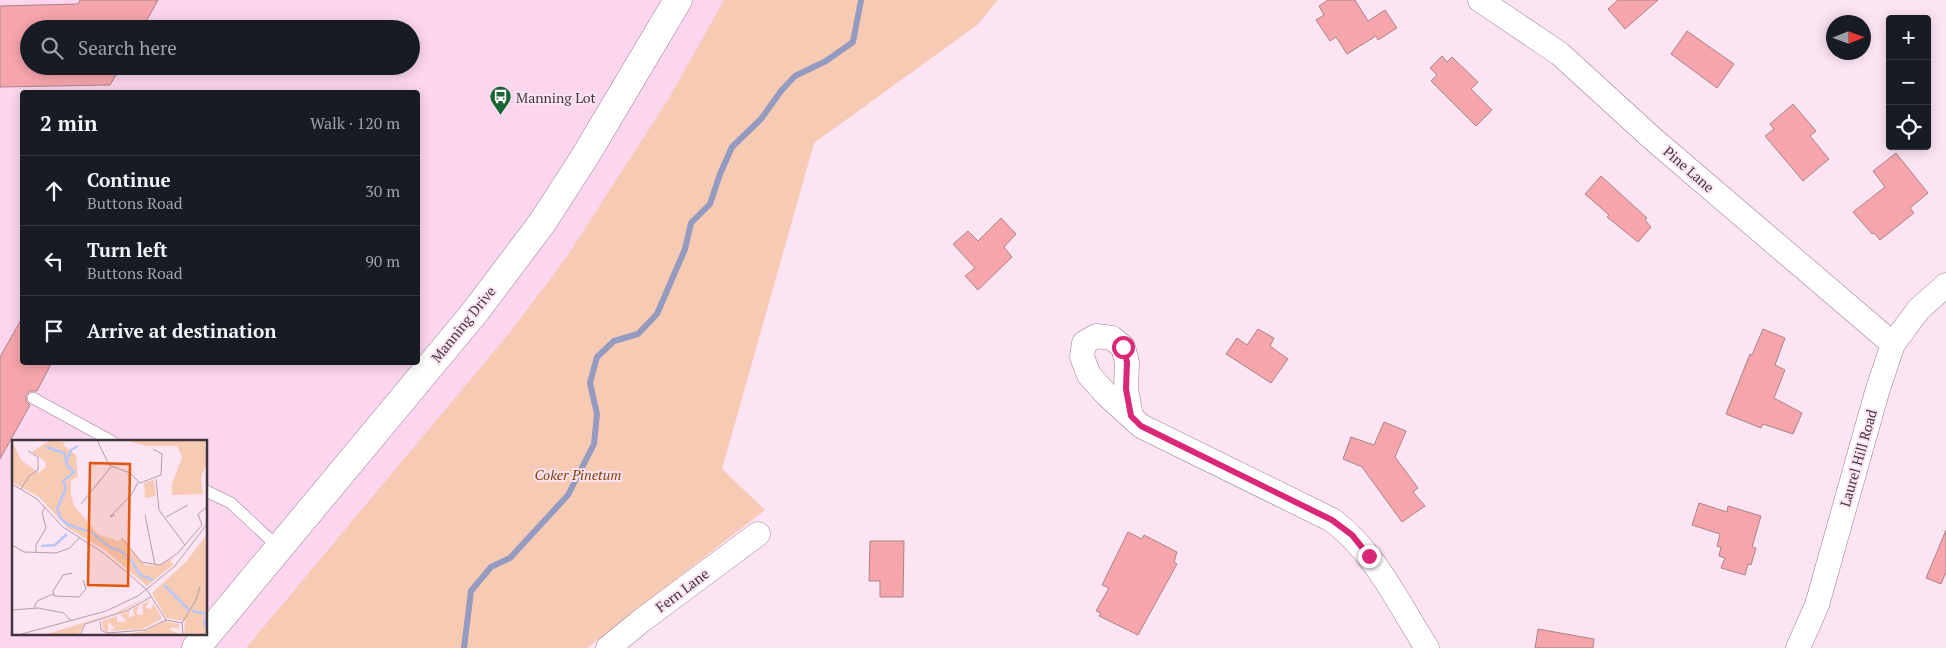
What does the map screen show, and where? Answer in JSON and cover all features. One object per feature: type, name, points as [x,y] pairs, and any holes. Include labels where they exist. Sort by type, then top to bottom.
[{"type":"street","name":"Manning Drive","points":[[208,633],[474,312],[542,223],[584,158],[678,0]]},
{"type":"street","name":"Pine Lane","points":[[1480,0],[1560,54],[1653,139],[1893,344]]},
{"type":"street","name":"Laurel Hill Road","points":[[1798,648],[1817,605],[1874,401],[1893,344],[1919,310],[1946,285]]},
{"type":"street","points":[[1131,416],[1141,426],[1332,520],[1352,535],[1369,556],[1426,648]]},
{"type":"street","name":"Fern Lane","points":[[608,648],[641,621],[758,534]]},
{"type":"street","name":"Manning Drive","points":[[196,648],[206,636]]},
{"type":"lane","points":[[33,398],[109,440]]},
{"type":"lane","points":[[208,492],[231,503],[278,547]]},
{"type":"shaded area","points":[[0,0],[998,0],[977,25],[814,143],[722,469],[765,510],[587,648],[0,648]]},
{"type":"green space","name":"Coker Pinetum","points":[[724,0],[998,0],[977,25],[814,143],[722,469],[765,510],[587,648],[246,648],[511,331],[564,261],[669,98]]},
{"type":"building","points":[[80,0],[158,0],[147,20],[20,20],[20,75],[116,75],[110,85],[0,87],[0,6],[78,4]]},
{"type":"building","points":[[1328,0],[1355,0],[1368,21],[1385,10],[1397,28],[1378,40],[1376,36],[1347,54],[1336,37],[1330,41],[1316,20],[1324,15],[1319,6]]},
{"type":"building","points":[[1618,0],[1658,0],[1625,29],[1608,9]]},
{"type":"building","points":[[1687,31],[1734,64],[1717,88],[1671,54]]},
{"type":"building","points":[[1442,56],[1447,62],[1452,57],[1478,82],[1471,89],[1492,110],[1476,126],[1431,81],[1437,75],[1430,68]]},
{"type":"building","points":[[1793,104],[1816,131],[1810,136],[1829,159],[1803,181],[1765,136],[1774,129],[1770,124]]},
{"type":"building","points":[[1896,153],[1928,193],[1910,208],[1914,213],[1880,240],[1874,233],[1872,234],[1853,212],[1885,187],[1873,171]]},
{"type":"building","points":[[1601,176],[1647,218],[1645,220],[1651,227],[1638,242],[1607,217],[1609,215],[1585,194]]},
{"type":"building","points":[[1001,218],[1016,234],[1004,247],[1012,257],[978,290],[965,276],[975,268],[953,244],[968,231],[978,241]]},
{"type":"building","points":[[20,322],[20,365],[50,365],[37,391],[30,391],[26,395],[26,401],[30,405],[0,459],[0,357]]},
{"type":"building","points":[[1258,329],[1274,338],[1270,346],[1288,359],[1271,383],[1226,354],[1237,338],[1247,345]]},
{"type":"building","points":[[1763,329],[1785,338],[1775,365],[1785,370],[1774,398],[1802,413],[1793,434],[1763,424],[1761,428],[1726,414],[1750,354],[1752,355]]},
{"type":"building","points":[[1384,422],[1406,431],[1395,457],[1418,488],[1413,492],[1425,506],[1402,522],[1362,467],[1343,459],[1351,437],[1374,445]]},
{"type":"building","points":[[1699,503],[1727,512],[1728,506],[1761,516],[1752,547],[1756,548],[1751,565],[1748,564],[1745,575],[1721,568],[1725,558],[1719,556],[1721,547],[1717,546],[1720,534],[1692,525]]},
{"type":"building","points":[[1946,530],[1946,572],[1941,584],[1926,578]]},
{"type":"building","points":[[1128,532],[1142,539],[1144,535],[1177,552],[1174,562],[1177,564],[1138,635],[1099,616],[1101,613],[1096,611],[1109,588],[1102,585]]},
{"type":"building","points":[[870,541],[904,541],[903,597],[880,597],[880,581],[869,581]]},
{"type":"building","points":[[1538,629],[1594,639],[1593,648],[1535,648]]},
{"type":"waterway","points":[[464,648],[471,591],[491,567],[510,558],[568,495],[594,444],[597,414],[590,383],[597,357],[614,341],[638,334],[657,314],[685,249],[691,223],[710,204],[732,147],[761,119],[781,91],[795,76],[826,61],[853,42],[861,0]]},
{"type":"place","name":"Manning Lot","points":[[500,116]]},
{"type":"route","points":[[1123,347],[1127,362],[1126,389],[1131,416],[1141,426],[1332,520],[1352,535],[1369,556]]}]
